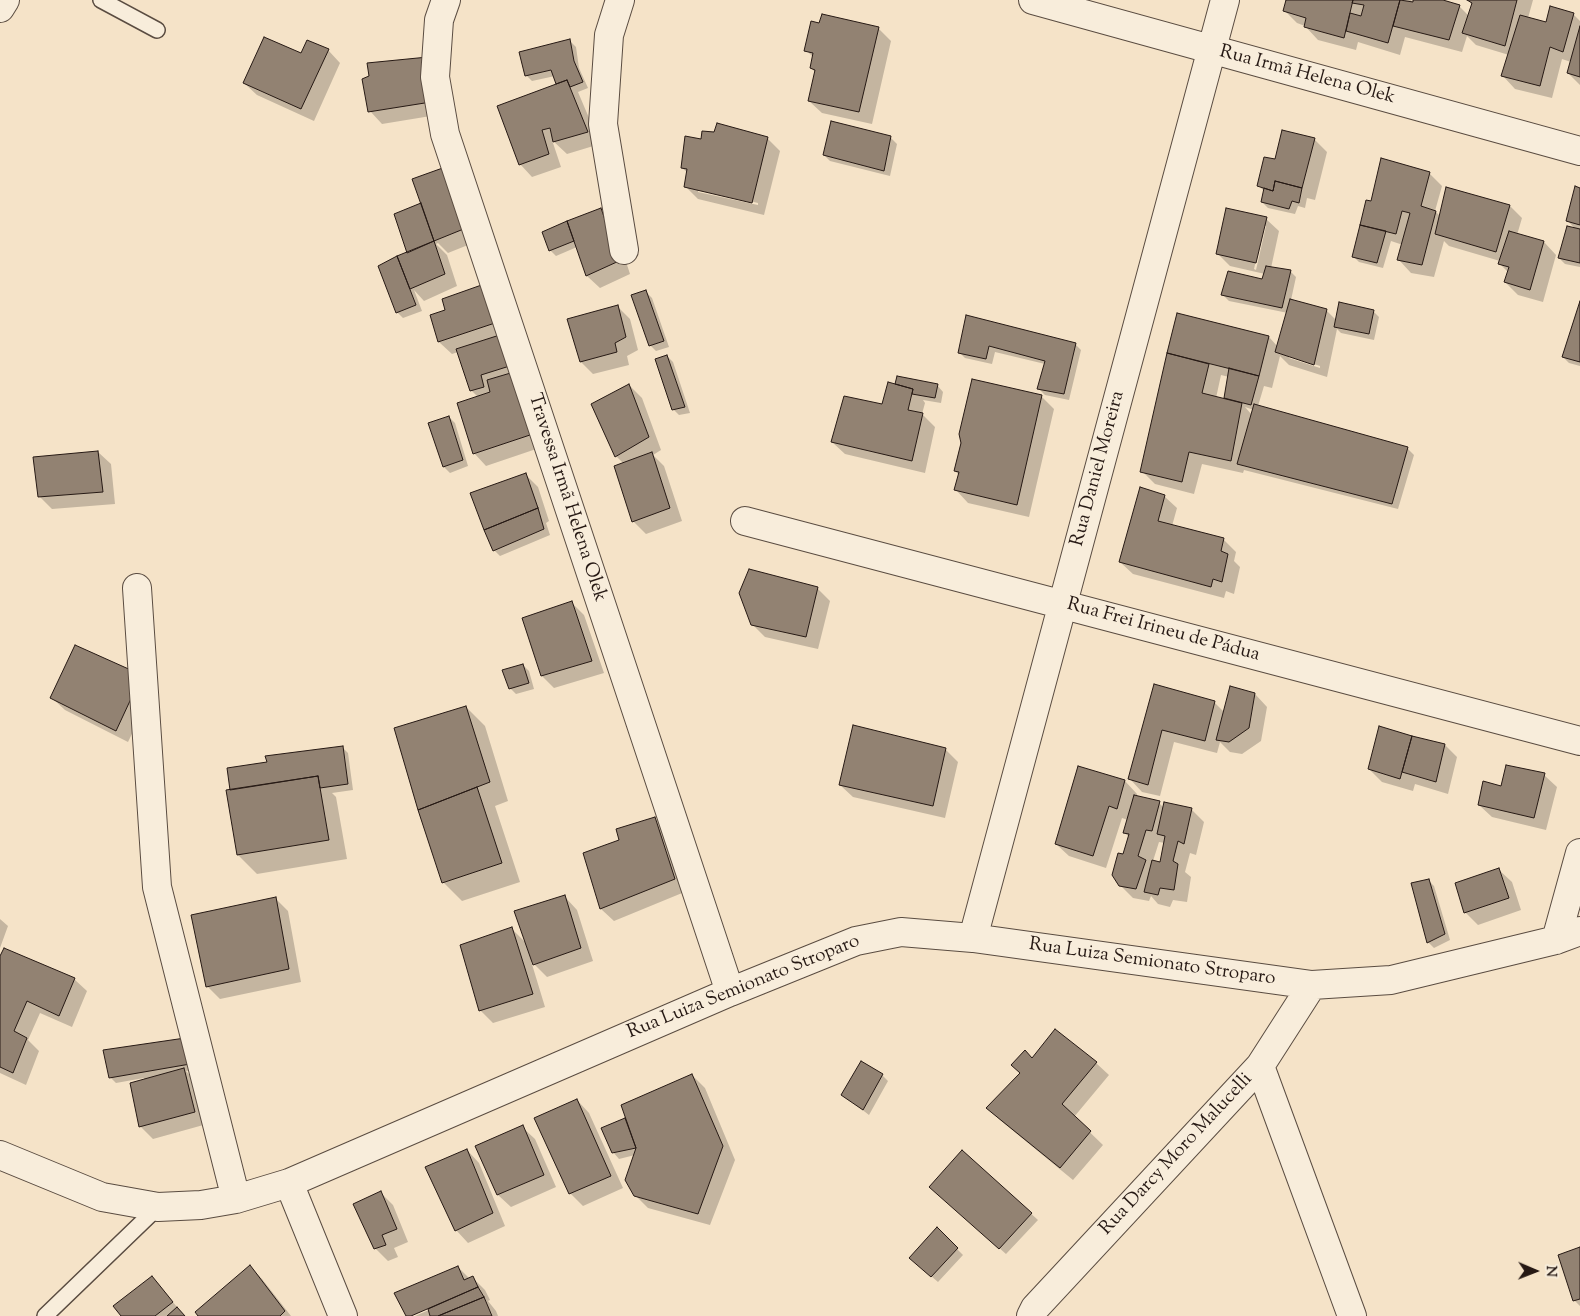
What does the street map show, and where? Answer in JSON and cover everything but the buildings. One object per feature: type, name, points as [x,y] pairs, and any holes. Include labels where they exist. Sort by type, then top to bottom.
[{"type":"street","points":[[0,8],[5,0]]},
{"type":"street","name":"Travessa Irmã Helena Olek","points":[[446,0],[439,20],[435,78],[445,134],[730,992]]},
{"type":"street","points":[[620,0],[609,35],[603,124],[624,250]]},
{"type":"street","name":"Rua Irmã Helena Olek","points":[[1033,0],[1580,151]]},
{"type":"street","name":"Rua Daniel Moreira","points":[[973,938],[1225,0]]},
{"type":"street","name":"Rua Frei Irineu de Pádua","points":[[745,521],[1580,741]]},
{"type":"street","points":[[137,588],[157,887],[236,1199]]},
{"type":"street","points":[[1568,935],[1580,853]]},
{"type":"street","name":"Rua Luiza Semionato Stroparo","points":[[0,1155],[102,1197],[158,1207],[201,1205],[236,1199],[289,1183],[730,992],[856,941],[901,932],[973,938],[1312,985],[1391,980],[1568,935]]},
{"type":"street","name":"Rua Darcy Moro Malucelli","points":[[1031,1316],[1035,1308],[1260,1066],[1312,985]]},
{"type":"street","points":[[1260,1066],[1352,1316]]},
{"type":"street","points":[[289,1183],[343,1316]]},
{"type":"lane","points":[[101,0],[156,30]]},
{"type":"lane","points":[[45,1316],[158,1207]]}]
